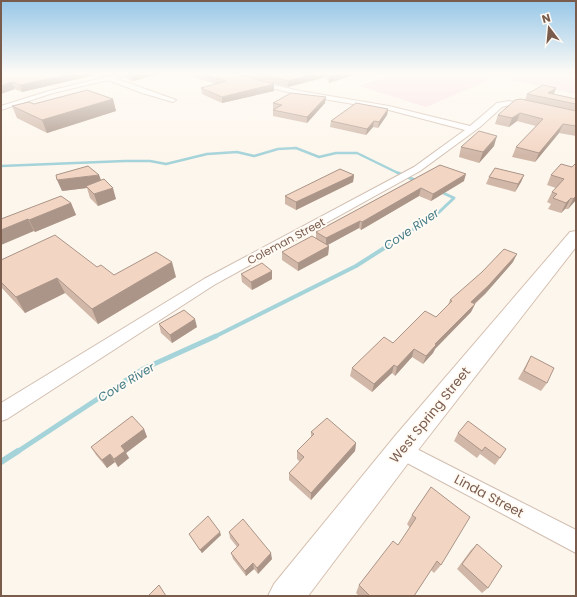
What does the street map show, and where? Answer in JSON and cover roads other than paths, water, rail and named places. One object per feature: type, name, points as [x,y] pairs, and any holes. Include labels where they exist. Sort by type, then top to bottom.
[{"type":"main road","name":"West Spring Street","points":[[286,596],[401,450],[576,236]]},
{"type":"street","points":[[1,108],[26,101]]},
{"type":"street","points":[[347,101],[389,108],[472,129]]},
{"type":"street","name":"Coleman Street","points":[[1,414],[208,282],[405,176],[472,129],[502,104],[514,103],[538,108]]},
{"type":"street","name":"Linda Street","points":[[401,450],[576,542]]},
{"type":"waterway","name":"Cove River","points":[[1,166],[125,161],[150,161],[166,164],[207,154],[237,152],[254,156],[278,149],[296,148],[319,157],[336,153],[357,153],[400,174]]},
{"type":"waterway","name":"Cove River","points":[[398,173],[417,181]]},
{"type":"waterway","name":"Cove River","points":[[387,246],[436,215],[454,198],[439,191]]},
{"type":"waterway","name":"Cove River","points":[[216,336],[356,266],[389,245]]},
{"type":"waterway","name":"Cove River","points":[[17,452],[143,369],[216,336]]},
{"type":"waterway","name":"Cove River","points":[[1,462],[18,451]]}]
